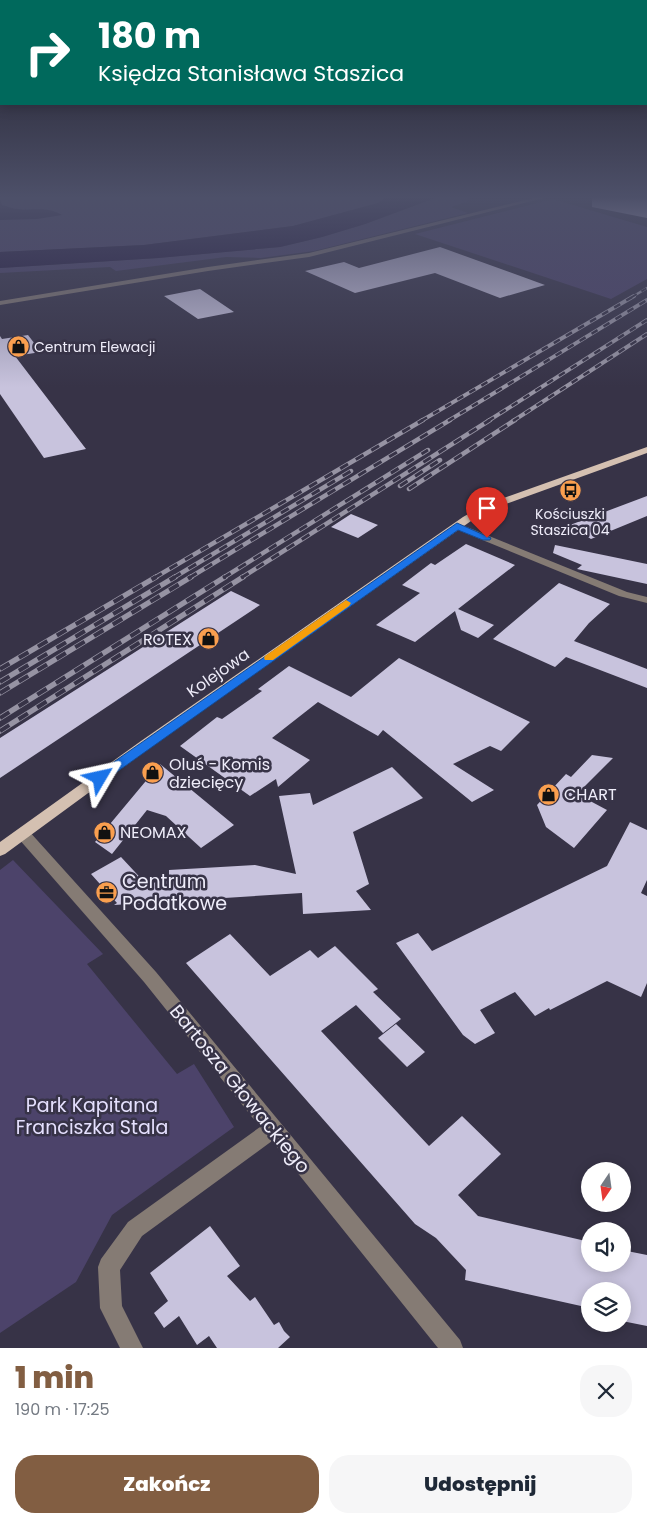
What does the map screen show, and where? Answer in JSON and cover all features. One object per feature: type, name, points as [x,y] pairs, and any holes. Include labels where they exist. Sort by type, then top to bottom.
[{"type":"main road","name":"Kolejowa","points":[[0,850],[146,744],[457,526],[488,507],[647,450]]},
{"type":"street","points":[[0,303],[208,268],[263,261]]},
{"type":"street","points":[[457,526],[623,594],[647,600]]},
{"type":"street","name":"Bartosza Głowackiego","points":[[23,834],[150,977],[452,1348]]},
{"type":"street","points":[[132,1348],[111,1308],[110,1267],[135,1229],[273,1129]]},
{"type":"green space","points":[[112,261],[195,261],[116,271],[110,267],[0,273],[0,268]]},
{"type":"green space","points":[[496,261],[647,261],[647,279],[611,299]]},
{"type":"green space","name":"Park Kapitana Franciszka Stala","points":[[13,860],[103,954],[87,964],[177,1074],[194,1064],[234,1127],[112,1215],[76,1282],[0,1333],[0,870]]},
{"type":"shaded area","points":[[0,261],[112,261],[0,268]]},
{"type":"building","points":[[386,261],[478,261],[545,285],[500,298],[435,273],[355,293],[305,271],[344,262],[359,268]]},
{"type":"building","points":[[200,289],[234,312],[198,319],[164,296]]},
{"type":"building","points":[[28,335],[41,352],[15,356],[86,449],[44,458],[0,394],[0,336],[2,339]]},
{"type":"building","points":[[647,496],[647,516],[591,539],[570,525]]},
{"type":"building","points":[[351,514],[378,525],[358,538],[331,527]]},
{"type":"building","points":[[466,544],[515,565],[458,609],[494,625],[478,638],[461,630],[455,611],[415,642],[376,625],[420,593],[402,585],[431,563],[435,565]]},
{"type":"building","points":[[555,545],[647,564],[647,584],[577,569],[582,565],[553,553]]},
{"type":"building","points":[[559,583],[610,604],[589,623],[574,641],[647,669],[647,688],[566,657],[555,667],[493,639]]},
{"type":"building","points":[[231,591],[260,605],[0,778],[0,738]]},
{"type":"building","points":[[399,658],[530,722],[501,751],[490,746],[453,764],[494,790],[472,802],[383,730],[378,736],[318,702],[272,738],[310,760],[278,787],[276,779],[250,796],[180,746],[217,717],[222,719],[262,691],[258,689],[289,666],[351,697]]},
{"type":"building","points":[[592,755],[613,758],[577,794],[607,810],[574,848],[546,827],[537,805],[566,774],[571,777]]},
{"type":"building","points":[[160,764],[234,825],[201,848],[166,816],[147,810],[112,854],[95,842]]},
{"type":"building","points":[[392,767],[423,798],[353,832],[369,884],[356,891],[371,910],[303,914],[302,893],[114,905],[117,903],[91,874],[121,857],[148,886],[169,875],[169,870],[255,865],[296,874],[279,796],[310,793],[313,805]]},
{"type":"building","points":[[630,822],[647,830],[647,880],[641,893],[647,896],[647,983],[641,997],[607,981],[535,1016],[515,992],[480,1010],[495,1033],[475,1044],[463,1035],[396,943],[418,933],[432,951],[607,866]]},
{"type":"building","points":[[230,934],[270,976],[310,950],[318,958],[335,946],[378,989],[373,992],[401,1019],[383,1033],[356,1005],[321,1031],[429,1146],[462,1116],[501,1154],[458,1195],[478,1216],[581,1240],[581,1272],[631,1272],[631,1252],[647,1255],[647,1326],[631,1323],[631,1282],[581,1282],[581,1306],[465,1280],[466,1270],[436,1238],[415,1224],[186,963]]},
{"type":"building","points":[[396,1024],[425,1052],[407,1067],[378,1038]]},
{"type":"building","points":[[210,1226],[240,1266],[227,1276],[250,1301],[255,1297],[274,1325],[279,1322],[290,1337],[278,1348],[217,1348],[209,1336],[197,1345],[179,1316],[164,1328],[154,1313],[168,1301],[150,1273]]},
{"type":"railway","points":[[632,297],[647,288]]},
{"type":"railway","points":[[421,421],[634,296]]},
{"type":"railway","points":[[448,421],[647,300]]},
{"type":"railway","points":[[488,421],[647,320]]},
{"type":"railway","points":[[513,421],[647,334]]},
{"type":"railway","points":[[154,578],[423,420]]},
{"type":"railway","points":[[189,578],[450,420]]},
{"type":"railway","points":[[241,578],[490,420]]},
{"type":"railway","points":[[409,489],[515,420]]},
{"type":"railway","points":[[223,578],[428,450]]},
{"type":"railway","points":[[400,486],[440,460]]},
{"type":"railway","points":[[173,578],[351,471]]},
{"type":"railway","points":[[0,669],[156,577]]},
{"type":"railway","points":[[0,682],[175,577]]},
{"type":"railway","points":[[0,693],[191,577]]},
{"type":"railway","points":[[0,718],[225,577]]},
{"type":"railway","points":[[0,731],[243,577]]},
{"type":"slow traffic","points":[[269,658],[346,603]]},
{"type":"place","name":"Centrum Elewacji","points":[[18,347]]},
{"type":"place","name":"Kościuszki Staszica 04","points":[[570,491]]},
{"type":"place","name":"ROTEX","points":[[208,639]]},
{"type":"place","name":"Oluś - Komis dziecięcy","points":[[153,773]]},
{"type":"place","name":"CHART","points":[[548,794]]},
{"type":"place","name":"NEOMAX","points":[[104,832]]},
{"type":"place","name":"Centrum Podatkowe","points":[[106,892]]},
{"type":"route","points":[[100,778],[457,526],[487,538]]}]
